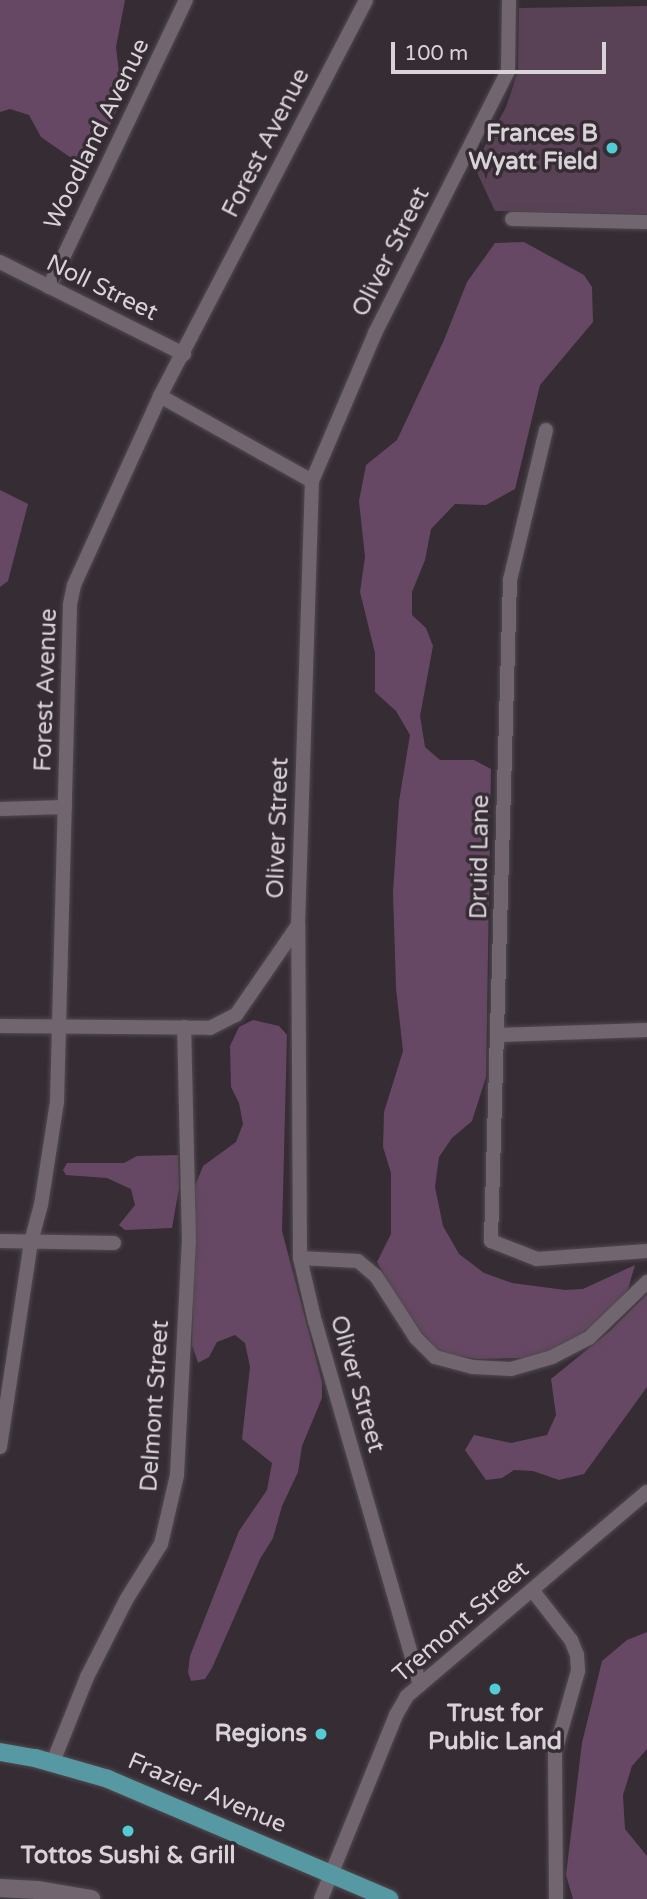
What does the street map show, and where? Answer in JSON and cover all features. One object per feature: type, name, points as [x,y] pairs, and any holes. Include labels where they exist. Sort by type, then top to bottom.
[{"type":"main road","name":"Frazier Avenue","points":[[0,1752],[53,1762],[133,1788],[389,1899]]},
{"type":"street","name":"Woodland Avenue","points":[[49,287],[186,0]]},
{"type":"street","name":"Forest Avenue","points":[[0,1447],[31,1242],[41,1205],[57,1102],[70,604],[74,584],[160,396],[366,0]]},
{"type":"street","name":"Oliver Street","points":[[419,1685],[318,1334],[300,1258],[298,925],[312,481],[374,332],[508,71],[509,0]]},
{"type":"street","points":[[512,219],[647,222]]},
{"type":"street","name":"Noll Street","points":[[0,262],[184,354]]},
{"type":"street","points":[[160,396],[312,481]]},
{"type":"street","name":"Druid Lane","points":[[546,430],[510,580],[491,1241],[537,1259],[647,1251]]},
{"type":"street","points":[[0,808],[65,807]]},
{"type":"street","points":[[0,1026],[210,1028],[236,1015],[298,925]]},
{"type":"street","name":"Delmont Street","points":[[53,1762],[87,1677],[125,1600],[161,1544],[177,1475],[189,1242],[184,1027]]},
{"type":"street","points":[[498,1035],[647,1030]]},
{"type":"street","points":[[0,1241],[114,1243]]},
{"type":"street","points":[[300,1258],[358,1261],[376,1276],[416,1338],[435,1357],[472,1367],[512,1369],[551,1357],[589,1338],[647,1282]]},
{"type":"street","name":"Tremont Street","points":[[321,1899],[396,1715],[407,1696],[647,1492]]},
{"type":"street","points":[[533,1591],[571,1640],[578,1655],[578,1671],[555,1752],[556,1899]]},
{"type":"street","points":[[0,1888],[37,1889],[91,1899]]},
{"type":"shaded area","points":[[0,0],[125,0],[116,47],[122,98],[95,158],[77,162],[41,137],[29,115],[10,109],[0,112]]},
{"type":"shaded area","points":[[647,6],[647,214],[495,211],[474,166],[506,107],[518,71],[519,8]]},
{"type":"shaded area","points":[[524,242],[584,275],[592,287],[593,322],[540,385],[515,489],[486,505],[455,504],[431,529],[425,560],[412,592],[412,615],[426,628],[433,646],[420,716],[425,747],[440,760],[474,760],[491,769],[486,1077],[472,1121],[452,1138],[439,1157],[435,1187],[443,1226],[459,1254],[484,1273],[512,1283],[565,1290],[583,1289],[635,1265],[628,1289],[607,1314],[583,1333],[550,1350],[523,1358],[477,1359],[439,1352],[410,1319],[377,1262],[391,1234],[391,1173],[383,1147],[384,1112],[403,1051],[396,988],[393,892],[399,801],[410,735],[396,711],[375,692],[375,653],[360,592],[365,557],[359,501],[366,465],[397,440],[444,340],[467,282],[495,243]]},
{"type":"shaded area","points":[[0,490],[28,504],[8,581],[0,587]]},
{"type":"shaded area","points":[[253,1020],[279,1026],[287,1035],[282,1231],[322,1382],[322,1398],[302,1446],[298,1472],[282,1506],[273,1538],[260,1559],[212,1668],[205,1679],[191,1681],[188,1672],[190,1656],[239,1531],[267,1490],[272,1463],[242,1439],[250,1367],[245,1343],[235,1335],[217,1342],[209,1357],[198,1363],[192,1345],[195,1186],[203,1166],[236,1142],[243,1124],[239,1103],[231,1087],[230,1046],[239,1027]]},
{"type":"shaded area","points":[[178,1155],[179,1188],[172,1228],[125,1230],[119,1225],[135,1205],[131,1189],[107,1178],[66,1175],[63,1170],[67,1163],[124,1163],[137,1156]]},
{"type":"shaded area","points":[[647,1294],[647,1387],[584,1474],[559,1480],[533,1471],[514,1470],[502,1478],[486,1480],[465,1450],[474,1435],[511,1443],[547,1435],[556,1415],[551,1379],[610,1331]]},
{"type":"shaded area","points":[[647,1632],[647,1749],[632,1766],[623,1795],[625,1829],[647,1856],[647,1899],[573,1899],[566,1875],[582,1743],[602,1661],[627,1640]]},
{"type":"place","name":"Frances B Wyatt Field","points":[[612,148]]},
{"type":"place","name":"Trust for Public Land","points":[[495,1689]]},
{"type":"place","name":"Regions","points":[[321,1734]]},
{"type":"place","name":"Tottos Sushi & Grill","points":[[128,1831]]}]
